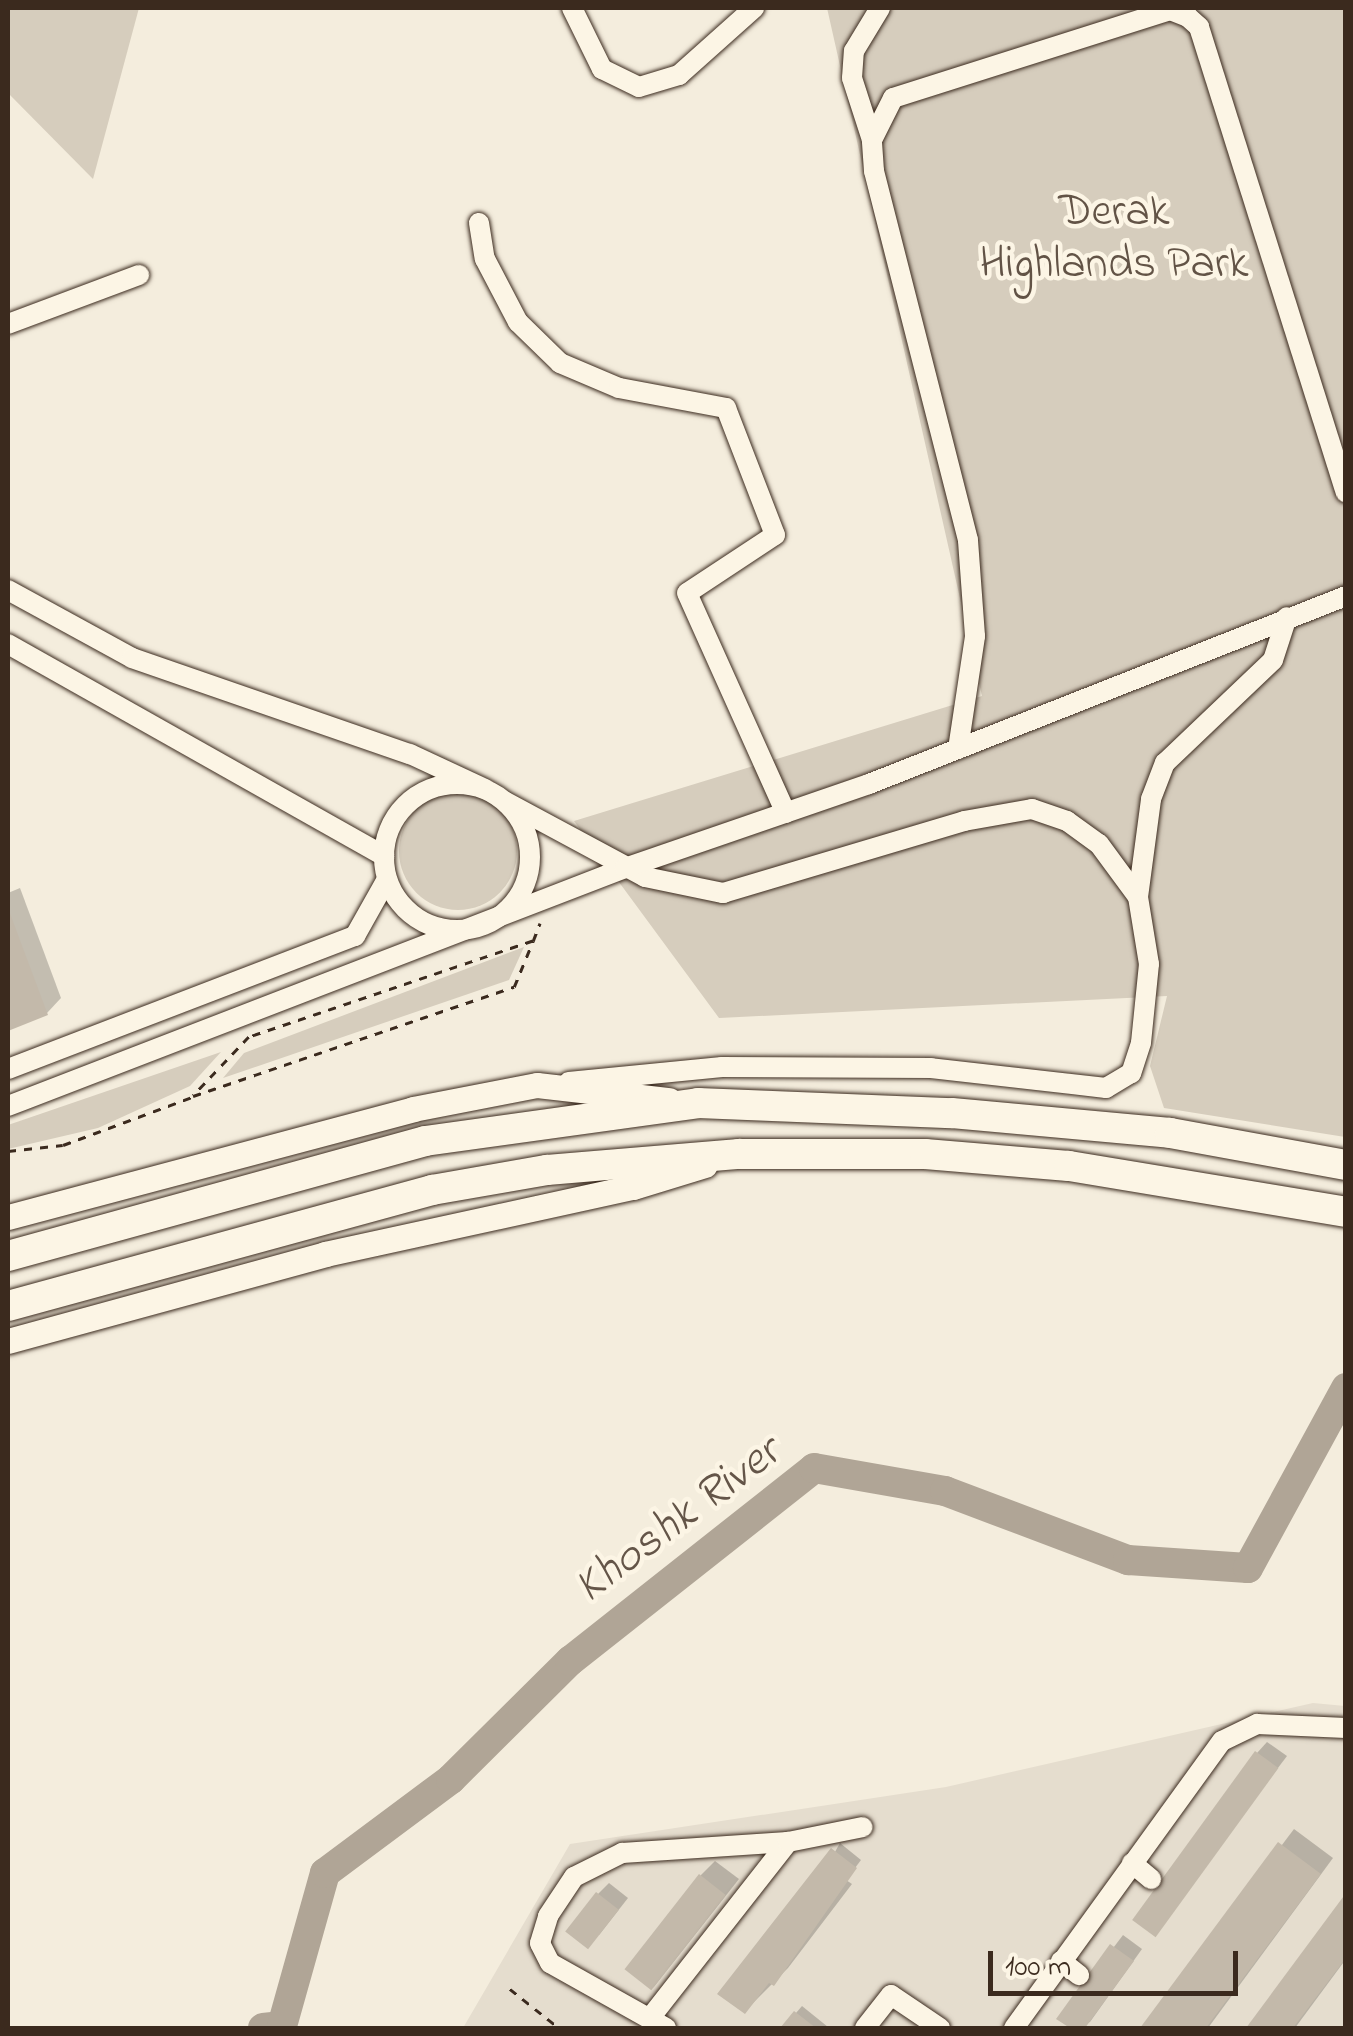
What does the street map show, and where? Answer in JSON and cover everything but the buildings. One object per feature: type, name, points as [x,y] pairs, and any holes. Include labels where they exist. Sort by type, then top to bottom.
[{"type":"highway","points":[[8,1256],[425,1140],[698,1104],[952,1113],[1215,1141],[1346,1164]]},
{"type":"highway","points":[[8,1306],[432,1190],[547,1170],[739,1154],[925,1154],[1204,1185],[1346,1212]]},
{"type":"main road","points":[[8,1217],[413,1109],[537,1085],[698,1104]]},
{"type":"main road","points":[[8,1341],[325,1254],[633,1187],[739,1154]]},
{"type":"street","points":[[572,8],[602,69],[639,87],[679,74],[754,8]]},
{"type":"street","points":[[880,8],[854,50],[852,78],[872,140],[931,411],[968,540],[974,636],[958,748]]},
{"type":"street","points":[[872,140],[894,98],[1170,10],[1188,17],[1198,27],[1346,492]]},
{"type":"street","points":[[479,222],[485,258],[518,322],[560,362],[619,388],[726,408],[774,535],[688,593],[786,813]]},
{"type":"street","points":[[8,324],[139,275]]},
{"type":"street","points":[[8,590],[132,658],[410,754],[485,788],[624,868],[723,893],[964,820],[1032,809],[1068,821],[1099,844],[1138,897]]},
{"type":"street","points":[[8,1106],[624,868],[786,813],[958,748],[1346,596]]},
{"type":"street","points":[[537,1085],[722,1067],[931,1068],[1106,1088],[1131,1072],[1141,1043],[1149,964],[1138,897],[1151,799],[1165,763],[1273,660],[1287,617]]},
{"type":"street","points":[[12,653],[384,856]]},
{"type":"street","points":[[485,788],[460,784],[416,796],[399,812],[384,856],[387,879],[414,916],[434,927],[482,926],[504,914],[529,871],[522,822],[506,802]]},
{"type":"street","points":[[8,1068],[286,966],[355,936],[387,879]]},
{"type":"street","points":[[286,966],[297,996]]},
{"type":"street","points":[[1014,2028],[1222,1740],[1257,1724],[1346,1728]]},
{"type":"street","points":[[788,1842],[658,2023],[550,1962],[540,1943],[548,1916],[574,1877],[622,1853],[788,1842],[863,1827]]},
{"type":"street","points":[[1132,1864],[1151,1878]]},
{"type":"street","points":[[1061,1960],[1079,1975]]},
{"type":"street","points":[[865,2028],[891,1995],[940,2028]]},
{"type":"path","points":[[8,1151],[63,1145],[193,1096],[514,987],[550,898]]},
{"type":"path","points":[[193,1096],[249,1037],[532,941]]},
{"type":"path","points":[[510,1989],[559,2028]]},
{"type":"shaded area","points":[[1313,1703],[1345,1706],[1345,2028],[463,2028],[570,1844],[946,1787]]},
{"type":"green space","points":[[8,8],[139,8],[93,179],[8,93]]},
{"type":"green space","name":"Derak Highlands Park","points":[[827,8],[1345,8],[1345,1137],[1164,1108],[1150,1066],[1167,996],[719,1018],[574,821],[982,696]]},
{"type":"green space","points":[[458,792],[481,796],[500,809],[513,828],[517,851],[513,874],[500,893],[481,906],[458,910],[435,906],[416,893],[403,874],[399,851],[403,828],[416,809],[435,796]]},
{"type":"green space","points":[[524,947],[509,980],[223,1078],[244,1053]]},
{"type":"green space","points":[[221,1052],[190,1086],[98,1128],[8,1149],[8,1125]]},
{"type":"waterway","name":"Khoshk River","points":[[263,2028],[282,2026],[325,1873],[451,1779],[570,1661],[814,1468],[945,1491],[1128,1560],[1248,1568],[1346,1388]]}]
